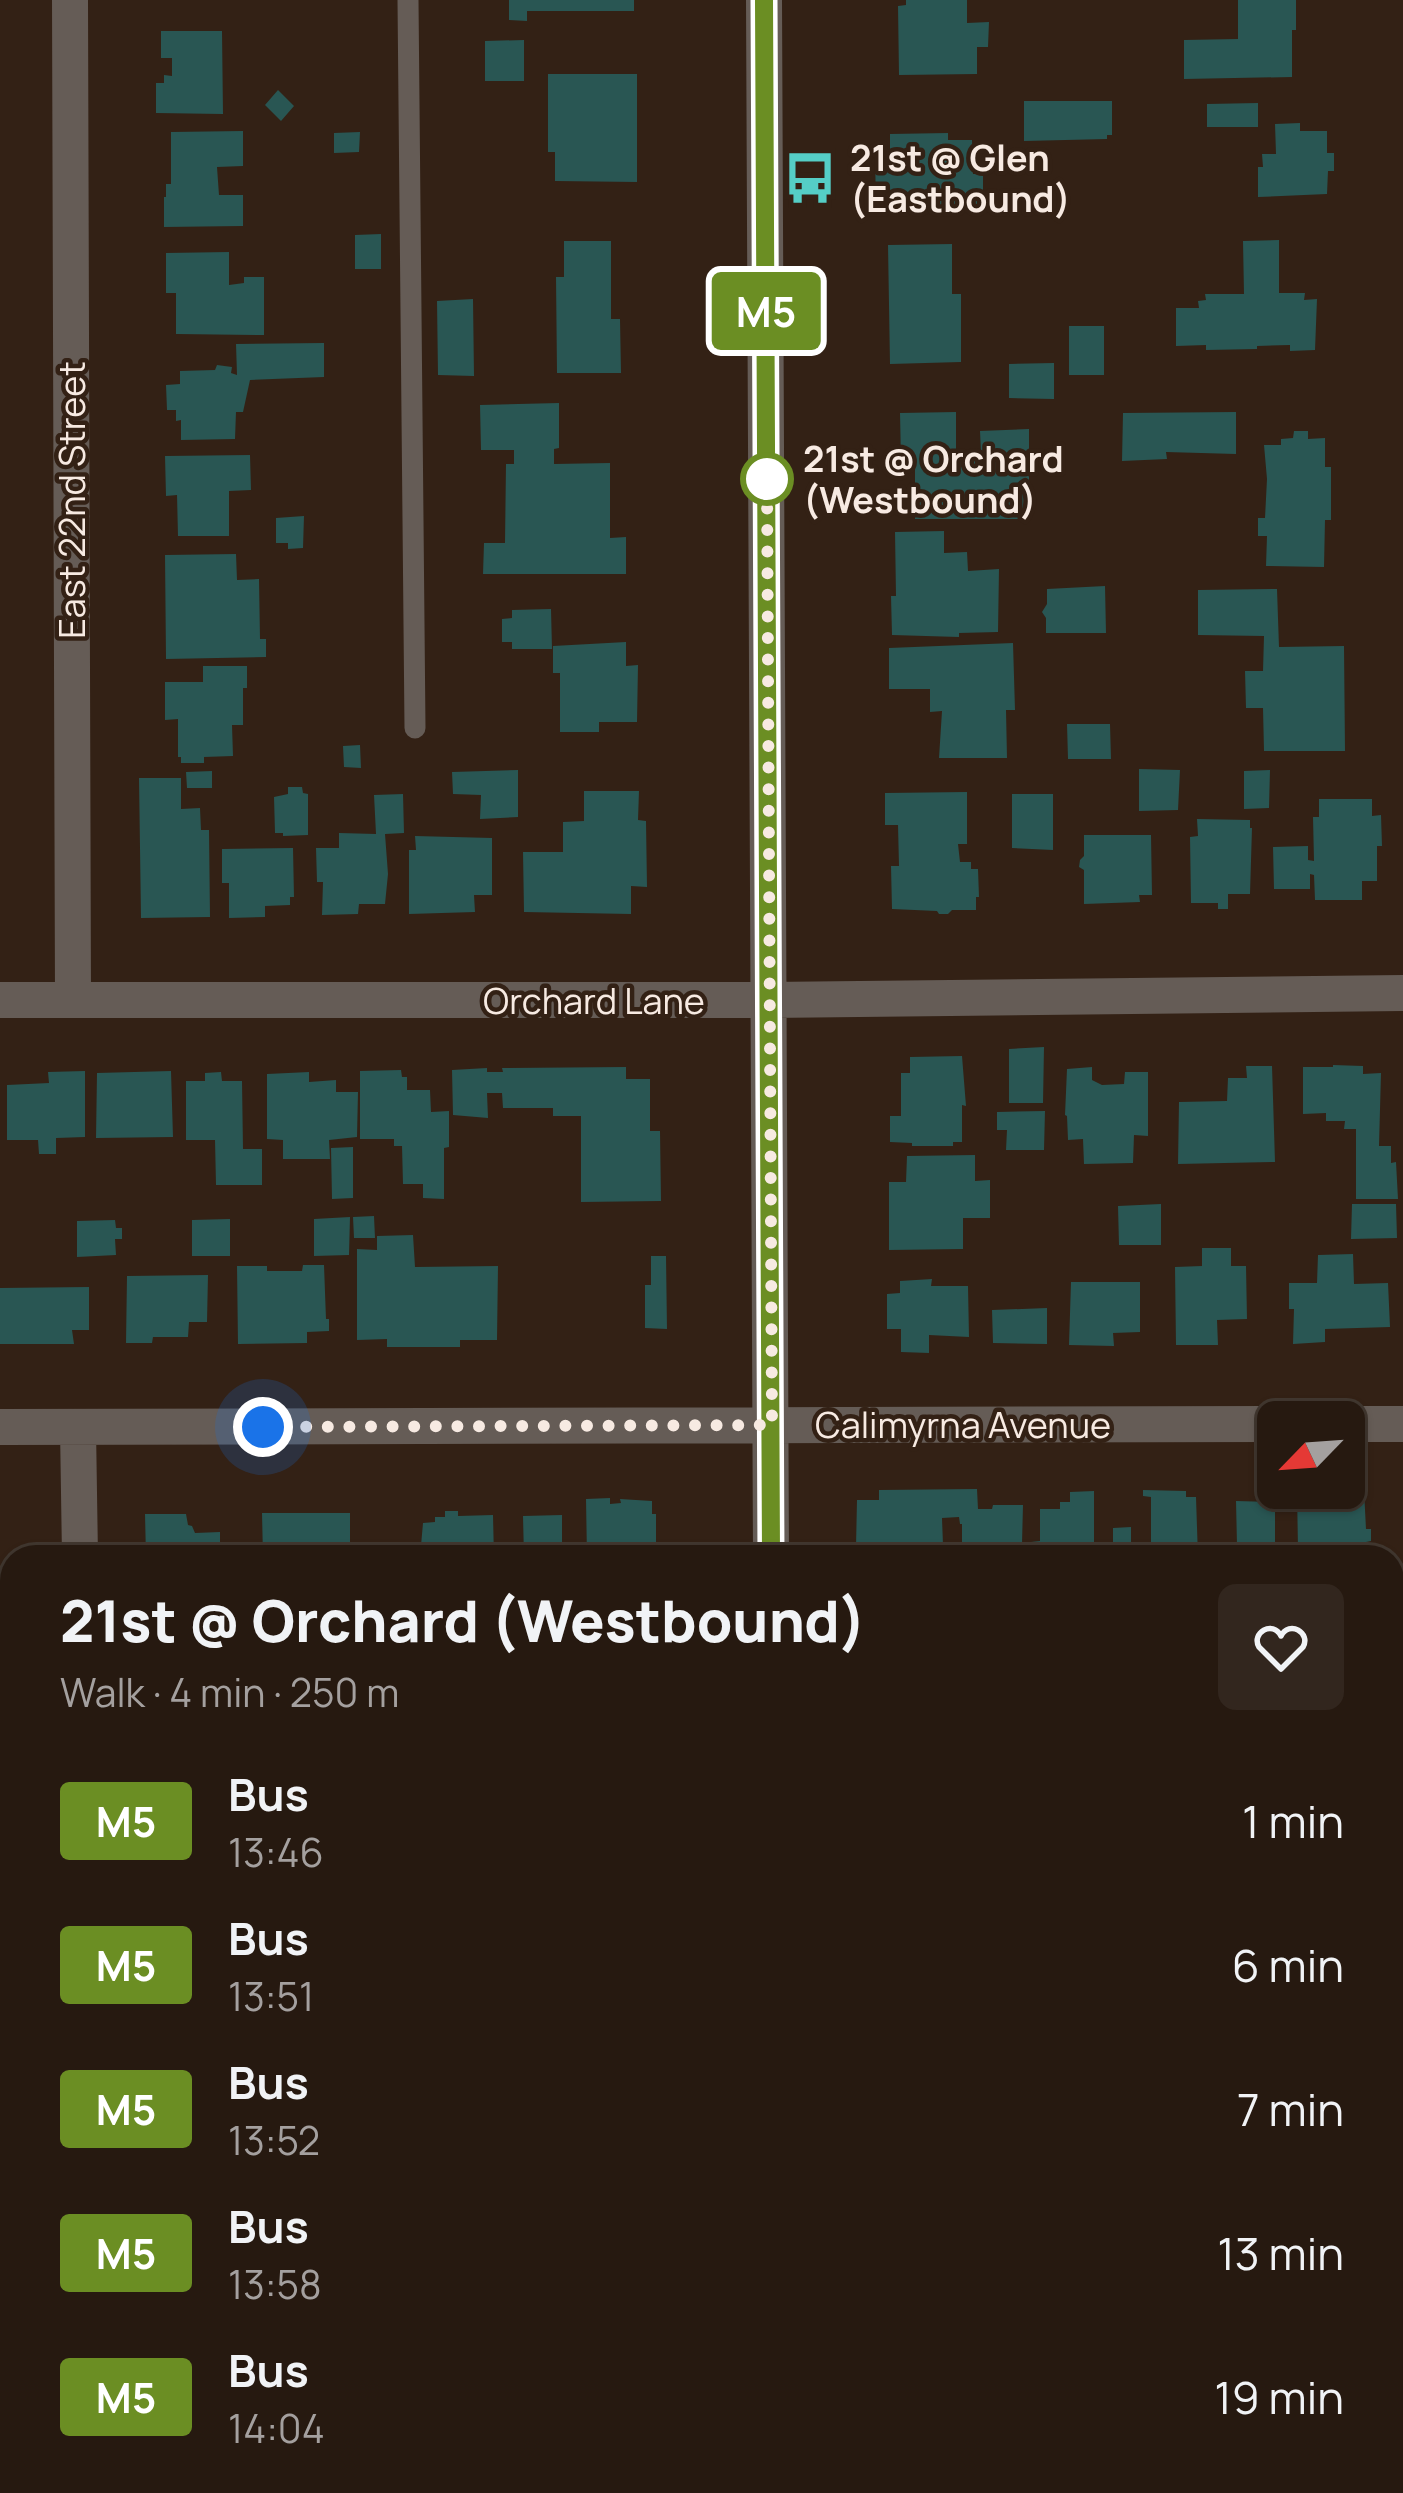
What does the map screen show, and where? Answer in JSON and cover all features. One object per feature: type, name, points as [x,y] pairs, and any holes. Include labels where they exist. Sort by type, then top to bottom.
[{"type":"street","name":"East 22nd Street","points":[[70,0],[73,1000]]},
{"type":"street","points":[[764,0],[771,1545]]},
{"type":"street","name":"Orchard Lane","points":[[0,1000],[769,1000],[1403,993]]},
{"type":"street","name":"Calimyrna Avenue","points":[[0,1427],[1257,1424]]},
{"type":"street","points":[[1365,1424],[1403,1424]]},
{"type":"street","points":[[78,1428],[80,1545]]},
{"type":"lane","points":[[408,0],[415,728]]},
{"type":"building","points":[[509,0],[634,0],[634,11],[527,11],[527,21],[509,20]]},
{"type":"building","points":[[906,0],[967,0],[967,23],[989,22],[988,47],[977,47],[977,74],[899,75],[898,6],[906,5]]},
{"type":"building","points":[[1238,0],[1296,0],[1292,77],[1184,79],[1184,40],[1238,39]]},
{"type":"building","points":[[161,31],[222,31],[223,114],[156,113],[156,83],[164,83],[164,75],[172,76],[172,58],[161,58]]},
{"type":"building","points":[[524,40],[524,81],[485,81],[485,41]]},
{"type":"building","points":[[548,74],[637,74],[637,182],[555,181],[555,152],[548,152]]},
{"type":"building","points":[[278,90],[294,106],[281,121],[265,105]]},
{"type":"building","points":[[1024,101],[1112,101],[1112,135],[1107,139],[1024,141]]},
{"type":"building","points":[[1258,103],[1258,127],[1207,127],[1207,104]]},
{"type":"building","points":[[1300,123],[1300,131],[1327,131],[1327,153],[1334,153],[1334,171],[1328,171],[1327,194],[1258,197],[1262,154],[1276,154],[1275,124]]},
{"type":"building","points":[[243,131],[243,166],[217,167],[219,195],[243,195],[243,226],[164,227],[166,184],[171,184],[171,132]]},
{"type":"building","points":[[360,132],[359,152],[334,153],[334,133]]},
{"type":"building","points":[[948,133],[948,140],[972,140],[973,174],[983,174],[983,211],[876,212],[875,150],[890,151],[890,134]]},
{"type":"building","points":[[381,234],[381,269],[355,269],[355,235]]},
{"type":"building","points":[[1279,240],[1279,293],[1305,293],[1304,300],[1317,299],[1315,350],[1290,351],[1290,345],[1206,350],[1206,345],[1176,346],[1176,308],[1199,308],[1198,301],[1206,300],[1205,294],[1244,294],[1243,241]]},
{"type":"building","points":[[564,241],[611,241],[611,319],[620,319],[621,373],[557,373],[556,277],[564,277]]},
{"type":"building","points":[[952,244],[952,294],[961,294],[961,362],[890,364],[888,245]]},
{"type":"building","points":[[229,252],[229,285],[244,283],[244,277],[264,277],[264,335],[176,334],[176,293],[166,293],[166,253]]},
{"type":"building","points":[[473,299],[474,376],[438,375],[437,301]]},
{"type":"building","points":[[1069,326],[1104,326],[1104,375],[1069,375]]},
{"type":"building","points":[[324,343],[324,377],[250,380],[243,412],[236,412],[235,439],[181,440],[181,420],[176,421],[176,410],[167,410],[166,385],[180,384],[180,371],[215,370],[217,365],[232,367],[231,373],[237,375],[236,344]]},
{"type":"building","points":[[1054,363],[1054,399],[1009,398],[1009,364]]},
{"type":"building","points":[[559,403],[559,448],[554,449],[554,464],[610,463],[610,538],[626,537],[626,574],[483,574],[484,543],[505,543],[506,464],[514,464],[514,450],[481,450],[480,405]]},
{"type":"building","points":[[956,412],[956,453],[981,453],[980,431],[1029,429],[1029,519],[915,519],[915,462],[901,461],[900,413]]},
{"type":"building","points":[[1236,412],[1236,454],[1166,452],[1167,459],[1122,461],[1123,413]]},
{"type":"building","points":[[1294,431],[1308,431],[1308,439],[1325,438],[1325,467],[1331,467],[1331,520],[1325,520],[1324,567],[1266,566],[1267,536],[1258,536],[1258,518],[1265,518],[1264,445],[1281,445],[1281,439],[1293,438]]},
{"type":"building","points":[[250,455],[251,490],[229,491],[229,536],[178,536],[177,495],[166,496],[165,456]]},
{"type":"building","points":[[304,516],[303,548],[288,549],[288,543],[276,543],[276,518]]},
{"type":"building","points":[[944,531],[944,553],[967,552],[968,571],[999,569],[998,632],[959,633],[959,637],[892,635],[895,532]]},
{"type":"building","points":[[236,554],[237,580],[259,579],[260,639],[266,639],[266,657],[166,659],[165,555]]},
{"type":"building","points":[[1105,586],[1106,633],[1046,633],[1042,612],[1047,589]]},
{"type":"building","points":[[1277,589],[1279,647],[1344,646],[1345,751],[1264,751],[1263,708],[1246,708],[1245,671],[1263,671],[1264,636],[1198,635],[1198,590]]},
{"type":"building","points":[[551,609],[552,649],[512,649],[512,642],[502,642],[502,619],[512,618],[512,610]]},
{"type":"building","points":[[626,642],[626,666],[638,665],[637,722],[599,722],[599,732],[560,732],[560,673],[553,673],[553,646]]},
{"type":"building","points":[[1013,643],[1015,710],[1006,710],[1007,758],[939,758],[942,711],[930,712],[930,689],[889,689],[889,648]]},
{"type":"building","points":[[203,666],[247,666],[243,725],[232,725],[233,756],[181,763],[178,719],[165,720],[165,682],[203,682]]},
{"type":"building","points":[[1067,724],[1110,724],[1111,759],[1068,759]]},
{"type":"building","points":[[360,745],[361,768],[344,767],[343,746]]},
{"type":"building","points":[[1139,769],[1180,770],[1178,810],[1139,811]]},
{"type":"building","points":[[518,770],[518,817],[480,819],[481,795],[453,794],[452,772]]},
{"type":"building","points":[[1270,770],[1269,808],[1244,809],[1244,771]]},
{"type":"building","points":[[212,771],[212,788],[187,788],[186,772]]},
{"type":"building","points":[[139,778],[181,778],[181,809],[200,808],[201,830],[209,830],[210,917],[141,918]]},
{"type":"building","points":[[288,787],[302,787],[308,794],[308,835],[275,833],[274,797],[288,794]]},
{"type":"building","points":[[584,791],[639,791],[638,820],[646,821],[647,887],[631,886],[631,914],[524,912],[523,852],[563,852],[563,822],[584,821]]},
{"type":"building","points":[[967,792],[967,844],[958,844],[960,862],[971,862],[971,869],[978,869],[976,910],[939,914],[892,909],[891,866],[899,866],[898,825],[885,825],[885,793]]},
{"type":"building","points":[[403,794],[404,833],[385,834],[385,904],[359,904],[358,914],[322,915],[323,882],[317,882],[316,848],[339,848],[339,833],[376,834],[374,795]]},
{"type":"building","points":[[1012,794],[1053,794],[1053,850],[1012,848]]},
{"type":"building","points":[[1319,799],[1372,799],[1372,816],[1381,815],[1377,881],[1362,881],[1362,900],[1315,900],[1314,875],[1310,874],[1310,889],[1274,889],[1273,847],[1308,846],[1308,860],[1314,861],[1313,817],[1319,817]]},
{"type":"building","points":[[1197,819],[1250,820],[1250,894],[1228,894],[1228,909],[1218,909],[1218,903],[1191,903],[1190,837],[1198,836]]},
{"type":"building","points":[[1084,835],[1151,835],[1152,895],[1139,895],[1140,902],[1084,904],[1084,870],[1079,867]]},
{"type":"building","points":[[415,836],[492,838],[492,895],[474,895],[475,912],[409,914],[409,850],[416,850]]},
{"type":"building","points":[[293,848],[290,905],[265,906],[265,917],[229,918],[222,849]]},
{"type":"building","points":[[1044,1047],[1043,1103],[1009,1103],[1009,1049]]},
{"type":"building","points":[[962,1056],[966,1106],[962,1105],[962,1142],[912,1146],[890,1142],[890,1116],[901,1116],[901,1073],[910,1073],[910,1057]]},
{"type":"building","points":[[1246,1066],[1272,1066],[1275,1162],[1178,1164],[1179,1102],[1227,1101],[1228,1078],[1247,1078]]},
{"type":"building","points":[[1363,1066],[1363,1074],[1381,1073],[1379,1146],[1391,1146],[1398,1199],[1356,1199],[1356,1129],[1344,1129],[1345,1121],[1326,1121],[1326,1113],[1303,1114],[1303,1067]]},
{"type":"building","points":[[626,1067],[626,1079],[650,1079],[650,1131],[660,1131],[661,1201],[581,1202],[581,1116],[553,1116],[553,1108],[503,1108],[502,1093],[487,1093],[488,1118],[453,1115],[452,1070]]},
{"type":"building","points":[[1092,1067],[1092,1080],[1102,1085],[1124,1084],[1125,1072],[1148,1072],[1148,1136],[1134,1135],[1133,1163],[1084,1164],[1083,1139],[1068,1140],[1067,1069]]},
{"type":"building","points":[[401,1070],[402,1077],[407,1077],[407,1090],[430,1090],[431,1112],[449,1111],[444,1199],[423,1198],[423,1184],[403,1184],[402,1146],[394,1146],[394,1139],[360,1139],[360,1071]]},
{"type":"building","points":[[85,1071],[85,1137],[56,1138],[56,1154],[39,1154],[38,1140],[7,1140],[7,1085],[49,1083],[48,1072]]},
{"type":"building","points":[[171,1071],[173,1137],[96,1138],[97,1073]]},
{"type":"building","points":[[221,1072],[222,1081],[242,1081],[243,1149],[262,1149],[262,1185],[216,1185],[215,1140],[186,1140],[186,1081],[205,1081],[205,1073]]},
{"type":"building","points":[[309,1072],[309,1082],[336,1080],[336,1092],[358,1092],[357,1137],[329,1140],[330,1159],[283,1159],[283,1140],[267,1139],[267,1074]]},
{"type":"building","points":[[1045,1111],[1044,1150],[1006,1150],[1007,1130],[997,1130],[997,1112]]},
{"type":"building","points":[[353,1147],[353,1198],[332,1199],[331,1148]]},
{"type":"building","points":[[975,1155],[975,1181],[990,1180],[990,1218],[963,1218],[963,1249],[889,1250],[889,1182],[906,1182],[907,1156]]},
{"type":"building","points":[[1161,1204],[1161,1245],[1119,1245],[1118,1206]]},
{"type":"building","points":[[1352,1204],[1396,1204],[1397,1238],[1351,1239]]},
{"type":"building","points":[[374,1216],[375,1238],[354,1238],[353,1217]]},
{"type":"building","points":[[350,1217],[349,1255],[314,1256],[314,1219]]},
{"type":"building","points":[[230,1219],[230,1256],[192,1256],[192,1220]]},
{"type":"building","points":[[115,1220],[116,1228],[122,1228],[122,1239],[115,1239],[116,1255],[77,1257],[77,1221]]},
{"type":"building","points":[[413,1235],[415,1267],[498,1266],[497,1340],[460,1340],[460,1347],[387,1347],[387,1339],[357,1340],[357,1249],[377,1250],[377,1236]]},
{"type":"building","points":[[1202,1248],[1231,1248],[1231,1266],[1246,1266],[1247,1319],[1217,1320],[1218,1345],[1176,1345],[1175,1267],[1202,1266]]},
{"type":"building","points":[[1353,1254],[1354,1284],[1388,1283],[1390,1327],[1325,1329],[1325,1342],[1293,1344],[1289,1283],[1317,1283],[1318,1255]]},
{"type":"building","points":[[651,1256],[666,1256],[667,1329],[645,1328]]},
{"type":"building","points":[[303,1265],[324,1265],[329,1331],[307,1332],[307,1343],[238,1344],[237,1266],[302,1271]]},
{"type":"building","points":[[208,1275],[207,1322],[189,1322],[188,1337],[126,1343],[127,1276]]},
{"type":"building","points":[[932,1279],[931,1286],[968,1286],[969,1337],[929,1335],[929,1353],[901,1352],[901,1329],[887,1329],[887,1294],[900,1293],[900,1281]]},
{"type":"building","points":[[1071,1282],[1140,1282],[1140,1332],[1113,1333],[1114,1346],[1069,1345]]},
{"type":"building","points":[[89,1287],[89,1330],[72,1330],[74,1344],[0,1344],[0,1288]]},
{"type":"building","points":[[1047,1308],[1047,1344],[993,1343],[992,1310]]},
{"type":"building","points":[[977,1489],[978,1509],[1023,1505],[1022,1544],[962,1544],[959,1517],[942,1518],[943,1545],[856,1545],[857,1500],[879,1500],[879,1490]]},
{"type":"building","points":[[1143,1490],[1186,1491],[1186,1497],[1196,1497],[1198,1545],[1151,1545],[1151,1497],[1143,1496]]},
{"type":"building","points":[[1094,1491],[1094,1545],[1031,1545],[1040,1541],[1040,1509],[1060,1509],[1060,1502],[1070,1502],[1070,1492]]},
{"type":"building","points":[[610,1498],[610,1504],[621,1503],[620,1499],[652,1501],[656,1545],[587,1545],[586,1499]]},
{"type":"building","points":[[1236,1501],[1257,1502],[1257,1509],[1275,1509],[1275,1545],[1237,1545]]},
{"type":"building","points":[[1297,1509],[1365,1509],[1366,1529],[1371,1529],[1366,1545],[1298,1545]]},
{"type":"building","points":[[445,1511],[458,1511],[458,1516],[493,1515],[494,1545],[421,1545],[423,1523],[445,1517]]},
{"type":"building","points":[[262,1513],[350,1513],[350,1545],[263,1545]]},
{"type":"building","points":[[145,1514],[186,1514],[195,1533],[220,1532],[220,1545],[146,1545]]},
{"type":"building","points":[[562,1515],[562,1545],[524,1545],[523,1516]]},
{"type":"building","points":[[1131,1527],[1131,1545],[1113,1545],[1113,1528]]},
{"type":"bus line","name":"M5","points":[[764,0],[771,1545]]},
{"type":"place","name":"21st @ Glen (Eastbound)","points":[[810,178]]},
{"type":"place","name":"21st @ Orchard (Westbound)","points":[[767,479]]},
{"type":"route","points":[[263,1427],[772,1425],[767,479]]}]
